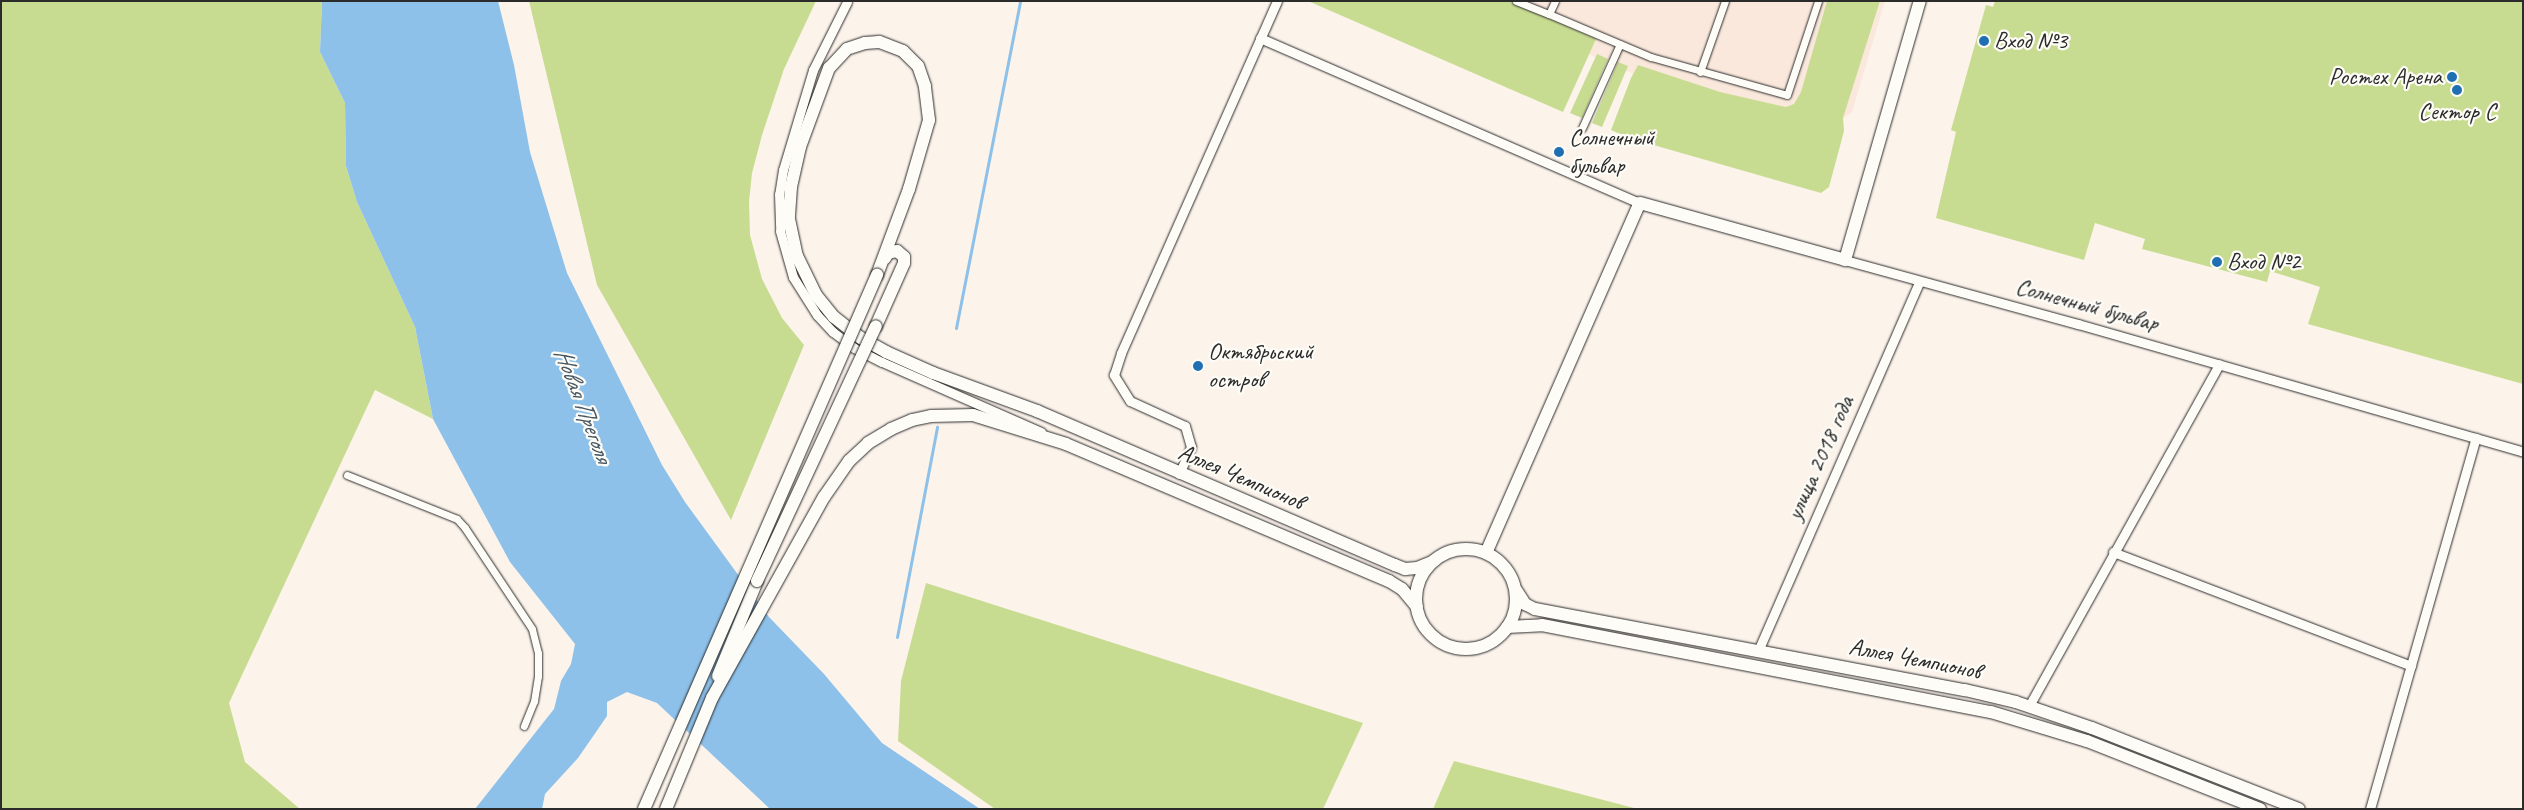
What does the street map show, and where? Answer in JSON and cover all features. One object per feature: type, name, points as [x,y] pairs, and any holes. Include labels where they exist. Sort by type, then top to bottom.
[{"type":"main road","points":[[1845,260],[1920,1]]},
{"type":"main road","name":"Аллея Чемпионов","points":[[644,809],[878,275],[930,120],[924,80],[915,62],[898,47],[872,42],[848,49],[833,63],[822,84],[800,147],[792,180],[789,212],[794,246],[803,272],[816,295],[834,317],[872,346],[933,373],[1037,411],[1179,474],[1395,565],[1405,569],[1417,568],[1432,562]]},
{"type":"main road","points":[[1486,553],[1640,203]]},
{"type":"main road","name":"Солнечный бульвар","points":[[1640,203],[1845,260]]},
{"type":"main road","points":[[666,809],[712,698],[720,666],[757,581],[904,263],[904,256],[897,251],[888,253],[885,258]]},
{"type":"main road","name":"Аллея Чемпионов","points":[[712,698],[773,586],[842,471],[868,443],[891,429],[912,420],[930,416],[973,415],[1066,444],[1389,581],[1410,598],[1417,607],[1424,626],[1430,633],[1437,640],[1455,648],[1465,649],[1484,645],[1501,635],[1507,627],[1542,625],[1984,710],[2087,741],[2260,809]]},
{"type":"main road","name":"Аллея Чемпионов","points":[[1417,607],[1417,588],[1420,578],[1432,562],[1439,556],[1458,549],[1477,550],[1486,553],[1503,564],[1525,604],[1535,609],[1965,690],[2028,706],[2299,809]]},
{"type":"main road","points":[[1507,627],[1515,609],[1516,590]]},
{"type":"street","points":[[1179,474],[1190,447],[1185,426],[1130,401],[1114,375],[1121,353],[1276,1]]},
{"type":"street","points":[[1516,1],[1651,57],[1787,95],[1818,1]]},
{"type":"street","points":[[1549,14],[1555,1]]},
{"type":"street","points":[[1700,72],[1725,1]]},
{"type":"street","points":[[847,2],[814,70],[790,143],[780,186],[778,213],[781,240],[789,268],[799,289],[826,325],[867,355],[1017,419],[1066,444]]},
{"type":"street","name":"Солнечный бульвар","points":[[1260,38],[1640,203]]},
{"type":"street","points":[[1582,128],[1620,44]]},
{"type":"street","name":"Солнечный бульвар","points":[[1845,260],[2219,364],[2523,452]]},
{"type":"street","name":"улица 2018 года","points":[[1758,651],[1919,282]]},
{"type":"street","points":[[2028,706],[2219,364]]},
{"type":"street","points":[[2370,809],[2476,438]]},
{"type":"street","points":[[347,475],[457,519],[465,528],[532,629],[538,653],[538,676],[534,702],[524,726]]},
{"type":"street","points":[[2113,552],[2411,666]]},
{"type":"shaded area","points":[[1470,1],[1885,1],[1852,112],[1828,129],[1649,81]]},
{"type":"green space","points":[[1,1],[322,1],[320,52],[345,103],[346,166],[357,202],[415,327],[433,419],[375,390],[229,703],[245,762],[300,809],[1,809]]},
{"type":"green space","points":[[529,1],[816,1],[784,69],[762,135],[752,173],[749,202],[750,235],[762,279],[782,318],[804,345],[731,520],[597,285]]},
{"type":"green space","points":[[1308,1],[1509,1],[1596,39],[1563,112]]},
{"type":"green space","points":[[1827,1],[1880,1],[1843,118],[1844,131],[1829,187],[1821,193],[1629,138],[1611,130],[1638,65],[1720,92],[1786,107],[1794,104],[1801,92]]},
{"type":"green space","name":"Ростех Арена","points":[[1995,1],[2523,1],[2523,384],[2308,324],[2320,287],[2270,271],[2267,282],[2142,249],[2145,239],[2095,223],[2084,260],[1936,218],[1956,132],[1951,130],[1986,5],[1993,7]]},
{"type":"green space","points":[[1597,54],[1608,59],[1582,118],[1570,113]]},
{"type":"green space","points":[[1618,62],[1628,66],[1602,127],[1592,123]]},
{"type":"green space","points":[[926,583],[1363,723],[1323,809],[995,809],[898,741],[901,681]]},
{"type":"green space","points":[[1454,761],[1638,809],[1433,809]]},
{"type":"water","name":"Новая Преголя","points":[[322,1],[498,1],[514,65],[530,152],[567,273],[662,465],[685,502],[769,617],[824,674],[882,743],[980,809],[770,809],[657,703],[627,692],[607,702],[607,716],[578,758],[545,794],[542,809],[475,809],[554,709],[561,681],[571,664],[575,644],[510,562],[433,419],[415,327],[357,202],[346,166],[345,103],[320,52]]},
{"type":"waterway","points":[[956,328],[1020,1]]},
{"type":"waterway","points":[[897,637],[937,427]]},
{"type":"place","name":"Вход №3","points":[[1984,41]]},
{"type":"place","name":"Ростех Арена","points":[[2452,77]]},
{"type":"place","name":"Сектор C","points":[[2457,90]]},
{"type":"place","name":"Солнечный бульвар","points":[[1559,152]]},
{"type":"place","name":"Вход №2","points":[[2217,262]]},
{"type":"place","name":"Октябрьский остров","points":[[1198,366]]}]
